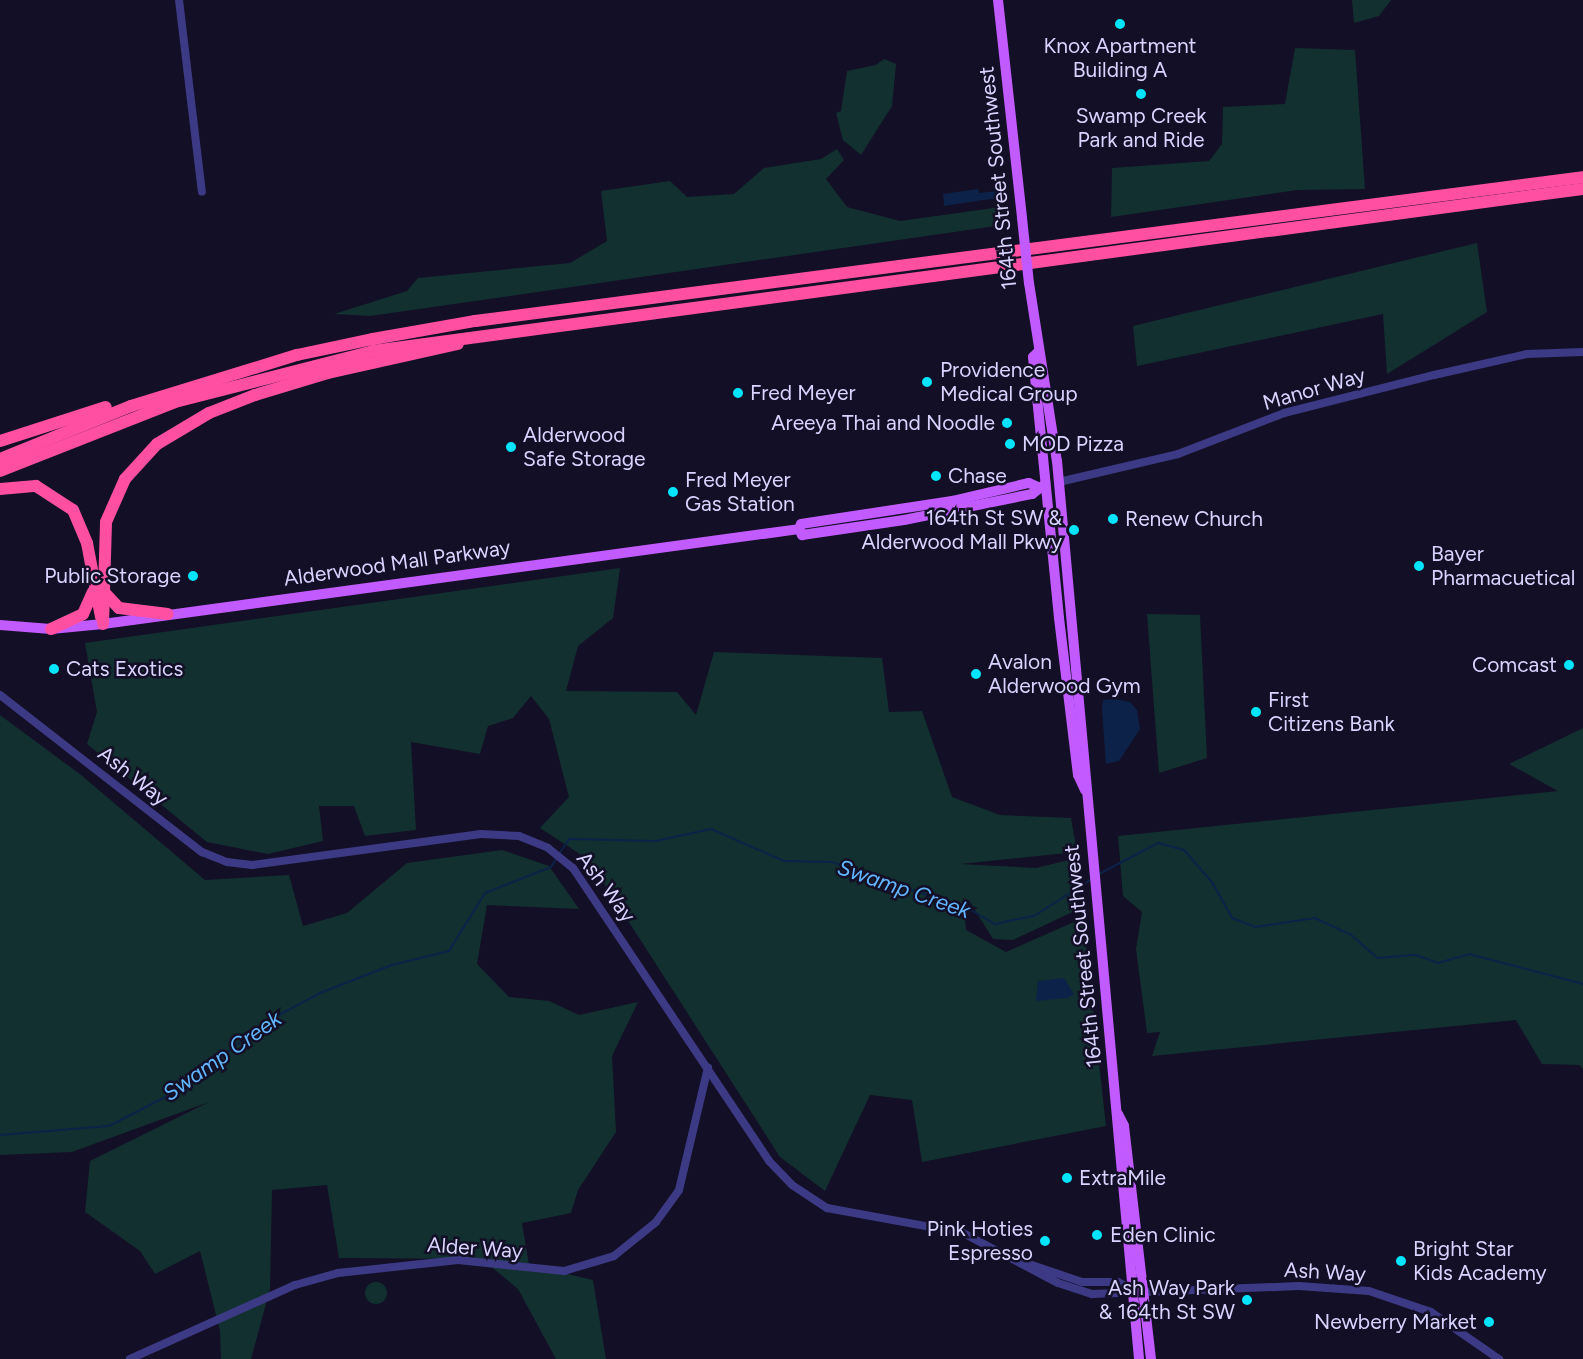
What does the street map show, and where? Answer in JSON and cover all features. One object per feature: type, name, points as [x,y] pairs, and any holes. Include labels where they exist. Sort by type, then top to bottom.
[{"type":"highway","points":[[0,459],[101,417],[227,375],[329,348],[475,321],[1583,177]]},
{"type":"highway","points":[[0,471],[119,423],[249,380],[373,351],[529,328],[1583,189]]},
{"type":"highway","points":[[51,628],[83,614],[98,589],[102,541],[114,499],[138,462],[177,429],[255,395],[328,373],[529,328]]},
{"type":"highway","points":[[0,441],[216,372],[227,375]]},
{"type":"highway","points":[[0,489],[36,486],[73,510],[87,543],[98,589],[102,624]]},
{"type":"highway","points":[[98,589],[119,608],[168,614]]},
{"type":"main road","name":"164th Street Southwest","points":[[998,0],[1029,283],[1038,352],[1044,356],[1059,482],[1139,1359]]},
{"type":"main road","name":"164th Street Southwest","points":[[1038,352],[1033,357],[1043,486],[1077,775],[1086,793]]},
{"type":"main road","name":"Alderwood Mall Parkway","points":[[0,625],[51,628],[102,624],[799,530],[802,535],[904,520],[1032,494],[1043,486],[1059,482]]},
{"type":"main road","name":"164th Street Southwest","points":[[1118,1114],[1124,1126],[1150,1359]]},
{"type":"street","points":[[178,0],[202,192]]},
{"type":"street","name":"Manor Way","points":[[1059,482],[1178,454],[1284,413],[1413,380],[1527,354],[1583,352]]},
{"type":"street","name":"Ash Way","points":[[0,695],[202,852],[227,862],[252,865],[481,834],[519,836],[558,855],[708,1067],[770,1161],[811,1200],[852,1216],[963,1233],[1029,1264],[1083,1282],[1118,1282],[1132,1289],[1299,1286],[1369,1291],[1431,1312],[1499,1359]]},
{"type":"street","name":"Alder Way","points":[[130,1359],[295,1285],[338,1273],[458,1260],[564,1271],[614,1256],[656,1222],[679,1191],[708,1067]]},
{"type":"green space","points":[[1352,0],[1391,0],[1379,16],[1354,23]]},
{"type":"green space","points":[[1295,48],[1355,50],[1365,189],[1297,190],[1111,217],[1112,168],[1209,161],[1222,144],[1223,107],[1285,104]]},
{"type":"green space","points":[[884,59],[896,64],[892,106],[861,155],[843,140],[836,113],[841,111],[847,71],[876,65]]},
{"type":"green space","points":[[837,149],[844,160],[826,179],[847,207],[900,221],[1008,206],[1010,224],[370,316],[334,314],[407,291],[418,278],[570,263],[607,241],[601,191],[670,181],[687,197],[734,194],[764,168],[821,159]]},
{"type":"green space","points":[[1477,243],[1487,312],[1387,374],[1383,314],[1137,366],[1133,326]]},
{"type":"green space","points":[[620,568],[613,618],[578,646],[566,691],[677,692],[696,715],[714,652],[882,658],[889,712],[922,711],[952,797],[1000,815],[1071,818],[1077,852],[960,864],[1036,868],[1077,858],[1079,909],[1013,940],[993,939],[970,902],[963,900],[966,930],[1006,952],[1083,918],[1106,1126],[922,1162],[912,1100],[870,1095],[825,1191],[780,1157],[589,860],[540,828],[569,797],[549,719],[531,696],[513,718],[488,726],[480,754],[411,742],[416,830],[365,836],[354,806],[319,806],[323,841],[268,854],[207,842],[87,744],[97,712],[85,643]]},
{"type":"green space","points":[[1147,614],[1200,615],[1207,758],[1159,773]]},
{"type":"green space","points":[[0,715],[81,775],[205,880],[289,875],[303,926],[347,913],[407,863],[502,850],[549,866],[579,909],[487,905],[477,964],[509,997],[549,1001],[579,1015],[638,1002],[612,1056],[616,1132],[578,1190],[571,1213],[522,1223],[529,1265],[593,1280],[606,1359],[556,1359],[518,1289],[482,1259],[339,1258],[327,1185],[272,1190],[270,1289],[251,1359],[221,1359],[220,1331],[200,1251],[155,1274],[140,1251],[85,1212],[90,1161],[209,1102],[72,1152],[0,1155]]},
{"type":"green space","points":[[1583,728],[1583,1070],[1580,1065],[1542,1064],[1516,1020],[1152,1056],[1160,1032],[1147,1033],[1136,949],[1142,912],[1123,896],[1118,836],[1558,791],[1509,764]]},
{"type":"green space","points":[[372,1282],[380,1282],[387,1289],[387,1297],[380,1304],[372,1304],[365,1297],[365,1289]]},
{"type":"water","points":[[978,189],[979,193],[996,191],[997,198],[944,206],[943,194]]},
{"type":"water","points":[[1116,699],[1130,702],[1137,710],[1140,729],[1119,761],[1106,764],[1103,700]]},
{"type":"water","points":[[1064,978],[1074,994],[1068,998],[1036,1001],[1038,981]]},
{"type":"waterway","name":"Swamp Creek","points":[[559,854],[569,839],[656,841],[711,829],[784,861],[832,862],[973,911],[995,924],[1034,916],[1092,879]]},
{"type":"waterway","name":"Swamp Creek","points":[[1099,874],[1158,843],[1184,850],[1212,882],[1232,918],[1255,927],[1315,918],[1350,934],[1378,958],[1416,955],[1438,963],[1469,954],[1583,984]]},
{"type":"waterway","name":"Swamp Creek","points":[[0,1135],[109,1126],[179,1090],[264,1023],[320,993],[392,965],[449,951],[485,893],[551,867],[556,859]]},
{"type":"place","name":"Knox Apartment Building A","points":[[1120,24]]},
{"type":"place","name":"Swamp Creek Park and Ride","points":[[1141,94]]},
{"type":"place","name":"Providence Medical Group","points":[[927,382]]},
{"type":"place","name":"Fred Meyer","points":[[738,393]]},
{"type":"place","name":"Areeya Thai and Noodle","points":[[1007,423]]},
{"type":"place","name":"MOD Pizza","points":[[1010,444]]},
{"type":"place","name":"Alderwood Safe Storage","points":[[511,447]]},
{"type":"place","name":"Chase","points":[[936,476]]},
{"type":"place","name":"Fred Meyer Gas Station","points":[[673,492]]},
{"type":"place","name":"Renew Church","points":[[1113,519]]},
{"type":"place","name":"164th St SW & Alderwood Mall Pkwy","points":[[1074,530]]},
{"type":"place","name":"Bayer Pharmacuetical","points":[[1419,566]]},
{"type":"place","name":"Public Storage","points":[[193,576]]},
{"type":"place","name":"Comcast","points":[[1569,665]]},
{"type":"place","name":"Cats Exotics","points":[[54,669]]},
{"type":"place","name":"Avalon Alderwood Gym","points":[[976,674]]},
{"type":"place","name":"First Citizens Bank","points":[[1256,712]]},
{"type":"place","name":"ExtraMile","points":[[1067,1178]]},
{"type":"place","name":"Eden Clinic","points":[[1097,1235]]},
{"type":"place","name":"Pink Hoties Espresso","points":[[1045,1241]]},
{"type":"place","name":"Bright Star Kids Academy","points":[[1401,1261]]},
{"type":"place","name":"Ash Way Park & 164th St SW","points":[[1247,1300]]},
{"type":"place","name":"Newberry Market","points":[[1489,1322]]}]
